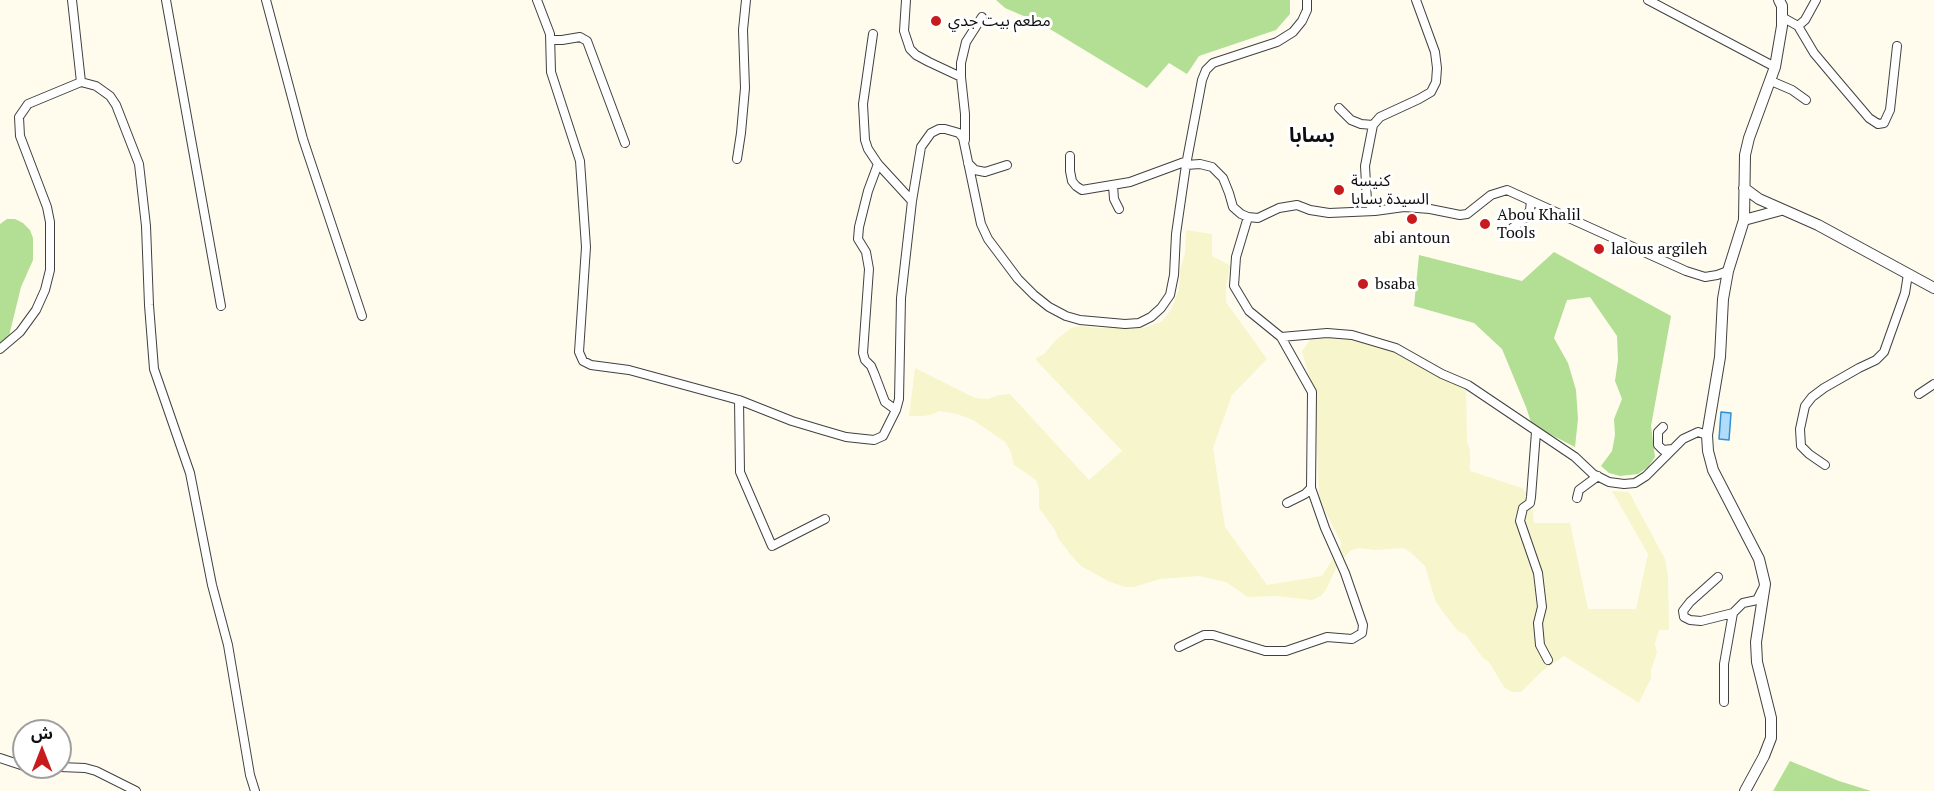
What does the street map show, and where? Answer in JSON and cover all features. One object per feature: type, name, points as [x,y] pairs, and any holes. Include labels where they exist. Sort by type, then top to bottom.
[{"type":"street","points":[[72,0],[81,82]]},
{"type":"street","points":[[166,0],[221,306]]},
{"type":"street","points":[[266,0],[303,139],[362,316]]},
{"type":"street","points":[[537,0],[550,40],[551,72],[580,161],[586,247],[579,352],[583,361],[591,365],[629,370],[739,400],[792,421],[859,439],[873,440],[883,435],[896,410],[898,399],[901,298],[912,201],[921,147],[931,133],[939,129],[953,131],[963,138],[965,144]]},
{"type":"street","points":[[737,159],[745,88],[743,30],[746,0]]},
{"type":"street","points":[[906,0],[904,31],[910,49],[916,55],[961,77]]},
{"type":"street","points":[[982,17],[966,42],[961,77],[965,144],[981,224],[988,239],[1018,279],[1049,307],[1080,320],[1125,324],[1151,317],[1170,295],[1186,163],[1202,80],[1206,70],[1213,63],[1277,42],[1293,32],[1307,10],[1307,0]]},
{"type":"street","points":[[1375,211],[1367,201],[1365,166],[1373,125],[1380,117],[1431,92],[1436,82],[1435,52],[1416,0]]},
{"type":"street","points":[[1648,0],[1775,67]]},
{"type":"street","points":[[1744,791],[1764,756],[1771,738],[1771,718],[1757,662],[1756,642],[1765,584],[1759,559],[1713,470],[1709,459],[1707,435],[1720,357],[1723,299],[1728,271],[1744,220],[1745,155],[1775,67],[1782,17],[1782,6],[1779,0]]},
{"type":"street","points":[[1798,26],[1805,20],[1816,0]]},
{"type":"street","points":[[1782,17],[1798,26],[1814,53],[1869,118],[1878,124],[1884,123],[1890,110],[1897,46]]},
{"type":"street","points":[[873,34],[863,114],[865,140],[878,164],[912,201]]},
{"type":"street","points":[[550,40],[580,37],[587,41],[625,143]]},
{"type":"street","points":[[1771,81],[1792,90],[1806,100]]},
{"type":"street","points":[[0,349],[20,332],[36,310],[45,290],[50,270],[50,222],[20,136],[20,117],[28,104],[81,82],[96,86],[110,96],[116,105],[139,165],[146,226],[154,369],[190,473],[212,585],[228,645],[250,775],[255,791]]},
{"type":"street","points":[[1339,108],[1351,120],[1373,125]]},
{"type":"street","points":[[1070,156],[1072,181],[1082,190],[1130,182],[1186,163],[1212,167],[1223,178],[1233,207],[1241,214],[1258,218],[1279,208],[1297,205],[1329,213],[1404,207],[1467,214],[1491,195],[1507,190],[1686,271],[1705,277],[1728,271]]},
{"type":"street","points":[[968,163],[975,170],[985,172],[1007,165]]},
{"type":"street","points":[[878,164],[868,191],[858,238],[866,252],[869,269],[863,352],[885,402],[896,410]]},
{"type":"street","points":[[1113,185],[1114,199],[1119,209]]},
{"type":"street","points":[[1744,188],[1759,199],[1818,225],[1934,288]]},
{"type":"street","points":[[1511,229],[1524,219],[1530,210],[1532,201]]},
{"type":"street","points":[[1744,220],[1781,210]]},
{"type":"street","points":[[1179,647],[1204,634],[1265,651],[1286,651],[1327,637],[1352,639],[1362,633],[1363,625],[1345,573],[1329,538],[1311,488],[1312,392],[1281,337],[1249,311],[1237,295],[1234,286],[1236,257],[1248,217]]},
{"type":"street","points":[[1825,465],[1801,446],[1800,429],[1805,406],[1824,388],[1876,360],[1884,352],[1905,292],[1908,274]]},
{"type":"street","points":[[1281,337],[1327,333],[1352,335],[1396,348],[1442,374],[1468,385],[1609,482],[1635,483],[1646,476],[1690,434],[1698,432],[1707,435]]},
{"type":"street","points":[[1919,394],[1934,384]]},
{"type":"street","points":[[739,400],[740,472],[772,546],[825,519]]},
{"type":"street","points":[[1663,427],[1658,432],[1658,445],[1663,450],[1672,449]]},
{"type":"street","points":[[1536,432],[1530,503],[1523,508],[1520,521],[1538,573],[1542,607],[1538,623],[1540,645],[1548,660]]},
{"type":"street","points":[[1577,498],[1579,490],[1598,476]]},
{"type":"street","points":[[1287,503],[1305,494],[1311,488]]},
{"type":"street","points":[[1718,577],[1690,602],[1683,611],[1684,617],[1701,621],[1733,613],[1743,603],[1757,600],[1765,584]]},
{"type":"street","points":[[1724,702],[1725,664],[1733,613]]},
{"type":"street","points":[[72,767],[96,771],[136,791]]},
{"type":"shaded area","points":[[1186,230],[1212,234],[1212,256],[1231,266],[1226,285],[1226,302],[1267,359],[1232,395],[1213,448],[1225,527],[1267,585],[1322,576],[1342,544],[1319,499],[1315,397],[1302,351],[1316,332],[1360,334],[1466,388],[1470,471],[1522,488],[1532,501],[1534,523],[1570,523],[1588,609],[1636,609],[1648,554],[1612,491],[1629,492],[1665,559],[1668,576],[1669,630],[1659,630],[1655,644],[1657,653],[1651,669],[1651,678],[1639,703],[1564,656],[1541,672],[1521,692],[1512,692],[1504,687],[1489,662],[1483,658],[1466,635],[1458,631],[1440,608],[1435,600],[1425,566],[1403,548],[1376,550],[1359,548],[1350,551],[1338,564],[1326,590],[1321,596],[1312,600],[1275,596],[1248,597],[1226,582],[1199,576],[1160,579],[1134,587],[1125,587],[1108,581],[1081,566],[1058,538],[1039,508],[1039,489],[1036,480],[1014,465],[1005,442],[973,420],[957,414],[939,411],[931,415],[909,416],[915,368],[975,398],[988,399],[1010,394],[1089,480],[1122,451],[1036,358],[1044,354],[1071,328],[1082,326],[1143,328],[1161,322],[1171,310],[1179,289]]},
{"type":"green space","points":[[996,0],[1290,0],[1290,14],[1276,30],[1199,56],[1187,74],[1169,63],[1147,88],[1040,23],[1005,8]]},
{"type":"green space","points":[[7,219],[15,219],[30,230],[33,238],[33,260],[21,287],[9,336],[5,343],[0,343],[0,224]]},
{"type":"green space","points":[[1554,252],[1671,316],[1651,426],[1655,457],[1648,467],[1638,474],[1620,476],[1609,473],[1601,466],[1612,451],[1615,435],[1614,419],[1622,399],[1615,381],[1618,360],[1617,336],[1590,297],[1567,300],[1554,338],[1568,363],[1576,390],[1578,419],[1575,447],[1532,425],[1502,349],[1474,323],[1414,306],[1419,255],[1522,281]]},
{"type":"green space","points":[[1790,761],[1839,781],[1871,791],[1773,791]]},
{"type":"water","points":[[1721,412],[1731,413],[1729,440],[1719,439]]},
{"type":"place","name":"مطعم بيت جدي","points":[[936,21]]},
{"type":"place","name":"كنيسة السيدة بسابا","points":[[1339,190]]},
{"type":"place","name":"abi antoun","points":[[1412,219]]},
{"type":"place","name":"Abou Khalil Tools","points":[[1485,224]]},
{"type":"place","name":"lalous argileh","points":[[1599,249]]},
{"type":"place","name":"bsaba","points":[[1363,284]]},
{"type":"district","name":"بسابا","points":[[1312,136]]}]
